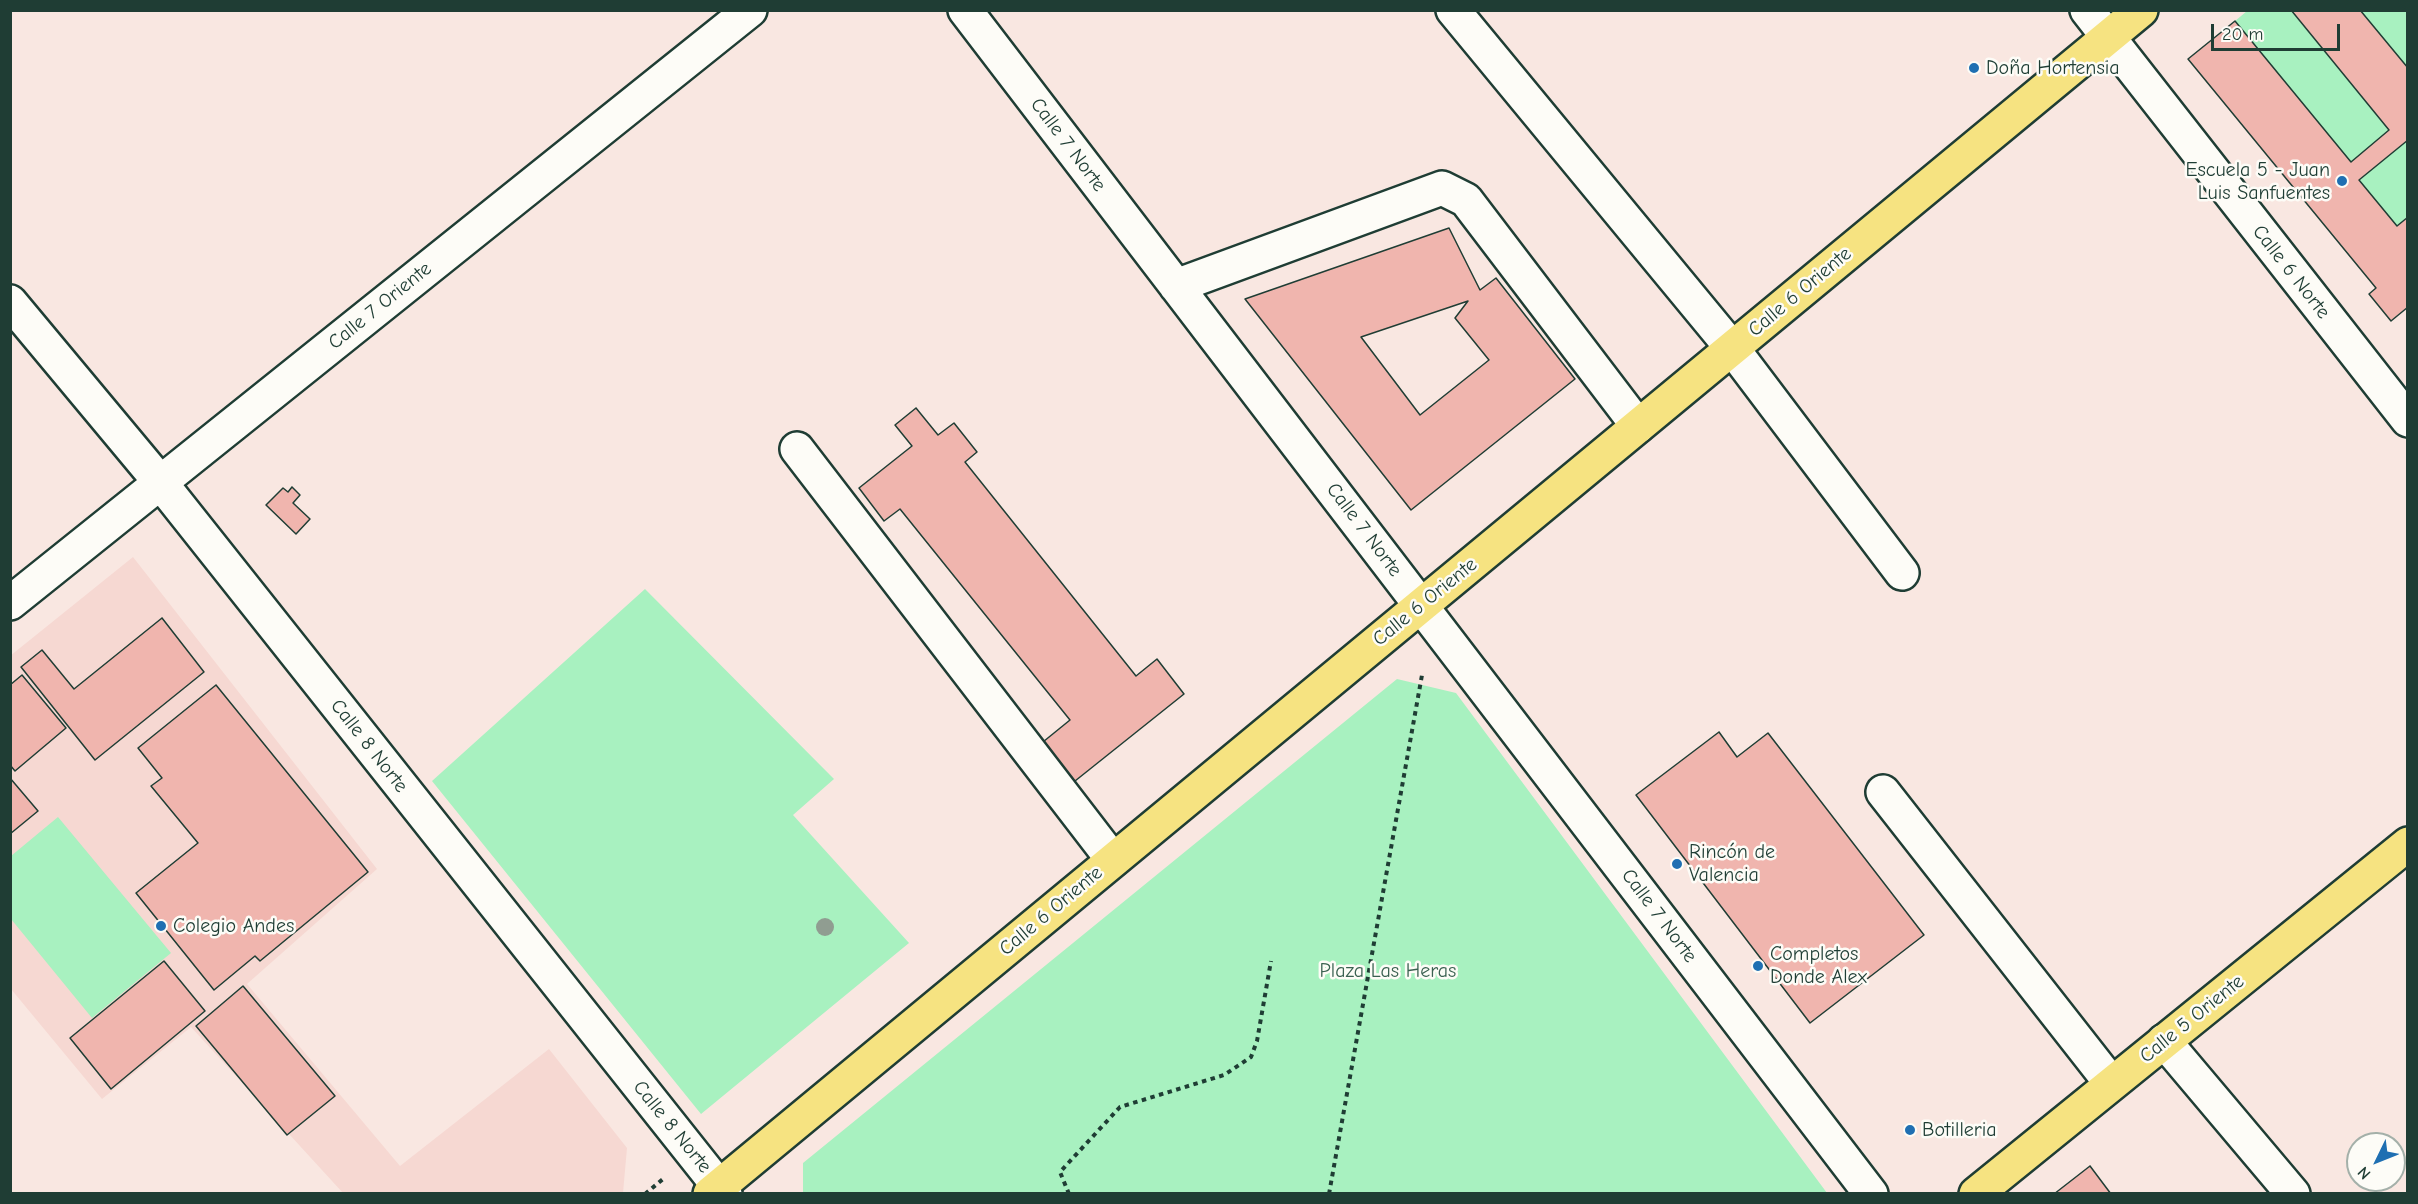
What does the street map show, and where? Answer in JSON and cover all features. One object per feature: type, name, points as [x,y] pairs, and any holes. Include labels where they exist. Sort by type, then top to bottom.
[{"type":"main road","name":"Calle 6 Oriente","points":[[718,1191],[1113,860],[1427,613],[1638,426],[2141,10]]},
{"type":"main road","name":"Calle 5 Oriente","points":[[1976,1194],[2408,844]]},
{"type":"street","name":"Calle 7 Oriente","points":[[10,603],[750,10]]},
{"type":"street","name":"Calle 7 Norte","points":[[965,10],[1872,1194]]},
{"type":"street","points":[[1453,10],[1732,348],[1902,573]]},
{"type":"street","name":"Calle 6 Norte","points":[[2087,10],[2408,420]]},
{"type":"street","points":[[1176,286],[1442,188],[1466,200],[1638,426]]},
{"type":"street","name":"Calle 8 Norte","points":[[10,302],[160,482],[718,1191]]},
{"type":"street","points":[[797,449],[1113,860]]},
{"type":"street","points":[[1883,792],[2112,1083]]},
{"type":"street","points":[[2164,1041],[2293,1194]]},
{"type":"path","points":[[1329,1194],[1427,613]]},
{"type":"path","points":[[1069,1194],[1060,1172],[1120,1107],[1224,1075],[1251,1057],[1257,1041],[1271,961]]},
{"type":"shaded area","name":"Colegio Andes","points":[[133,557],[377,869],[247,984],[400,1166],[549,1049],[627,1148],[623,1193],[343,1193],[191,1027],[102,1099],[11,989],[10,656]]},
{"type":"green space","points":[[2247,11],[2291,11],[2389,130],[2351,162],[2235,21]]},
{"type":"green space","points":[[2360,11],[2407,11],[2407,68]]},
{"type":"green space","points":[[2407,140],[2407,217],[2397,226],[2359,180]]},
{"type":"green space","points":[[645,589],[834,779],[793,815],[909,943],[701,1114],[432,781]]},
{"type":"green space","name":"Plaza Las Heras","points":[[1397,679],[1456,693],[1827,1193],[803,1193],[803,1163]]},
{"type":"green space","points":[[58,817],[171,953],[92,1018],[11,919],[11,856]]},
{"type":"building","name":"Escuela 5 - Juan Luis Sanfuentes","points":[[2291,10],[2360,10],[2408,68],[2408,140],[2359,180],[2397,226],[2408,217],[2408,307],[2391,321],[2369,294],[2376,288],[2188,59],[2235,21],[2351,162],[2389,130]]},
{"type":"building","points":[[1449,228],[1480,290],[1496,278],[1575,379],[1411,510],[1245,299]],"holes":[[[1468,301],[1455,318],[1489,360],[1420,415],[1361,337]]]},
{"type":"building","points":[[916,408],[938,435],[954,423],[977,452],[965,462],[1136,676],[1157,659],[1184,694],[1070,785],[1038,746],[1070,720],[900,509],[884,521],[859,488],[912,446],[895,425]]},
{"type":"building","points":[[292,487],[300,495],[293,503],[310,519],[296,534],[266,505],[283,488],[288,492]]},
{"type":"building","points":[[162,618],[204,672],[95,760],[21,667],[42,650],[74,689]]},
{"type":"building","points":[[22,675],[66,728],[15,771],[10,765],[10,685]]},
{"type":"building","points":[[216,685],[368,872],[260,961],[255,956],[214,990],[136,893],[198,843],[151,786],[162,778],[138,748]]},
{"type":"building","points":[[1719,732],[1737,757],[1768,733],[1924,935],[1810,1023],[1636,795]]},
{"type":"building","points":[[10,778],[38,811],[10,834]]},
{"type":"building","points":[[164,961],[205,1011],[111,1089],[70,1038]]},
{"type":"building","points":[[243,986],[335,1096],[287,1135],[196,1026]]},
{"type":"building","points":[[2090,1166],[2111,1194],[2054,1194]]},
{"type":"place","name":"Doña Hortensia","points":[[1974,68]]},
{"type":"place","name":"Escuela 5 - Juan Luis Sanfuentes","points":[[2342,181]]},
{"type":"place","name":"Rincón de Valencia","points":[[1677,864]]},
{"type":"place","name":"Colegio Andes","points":[[161,926]]},
{"type":"place","name":"Completos Donde Alex","points":[[1758,966]]},
{"type":"place","name":"Botilleria","points":[[1910,1130]]}]
